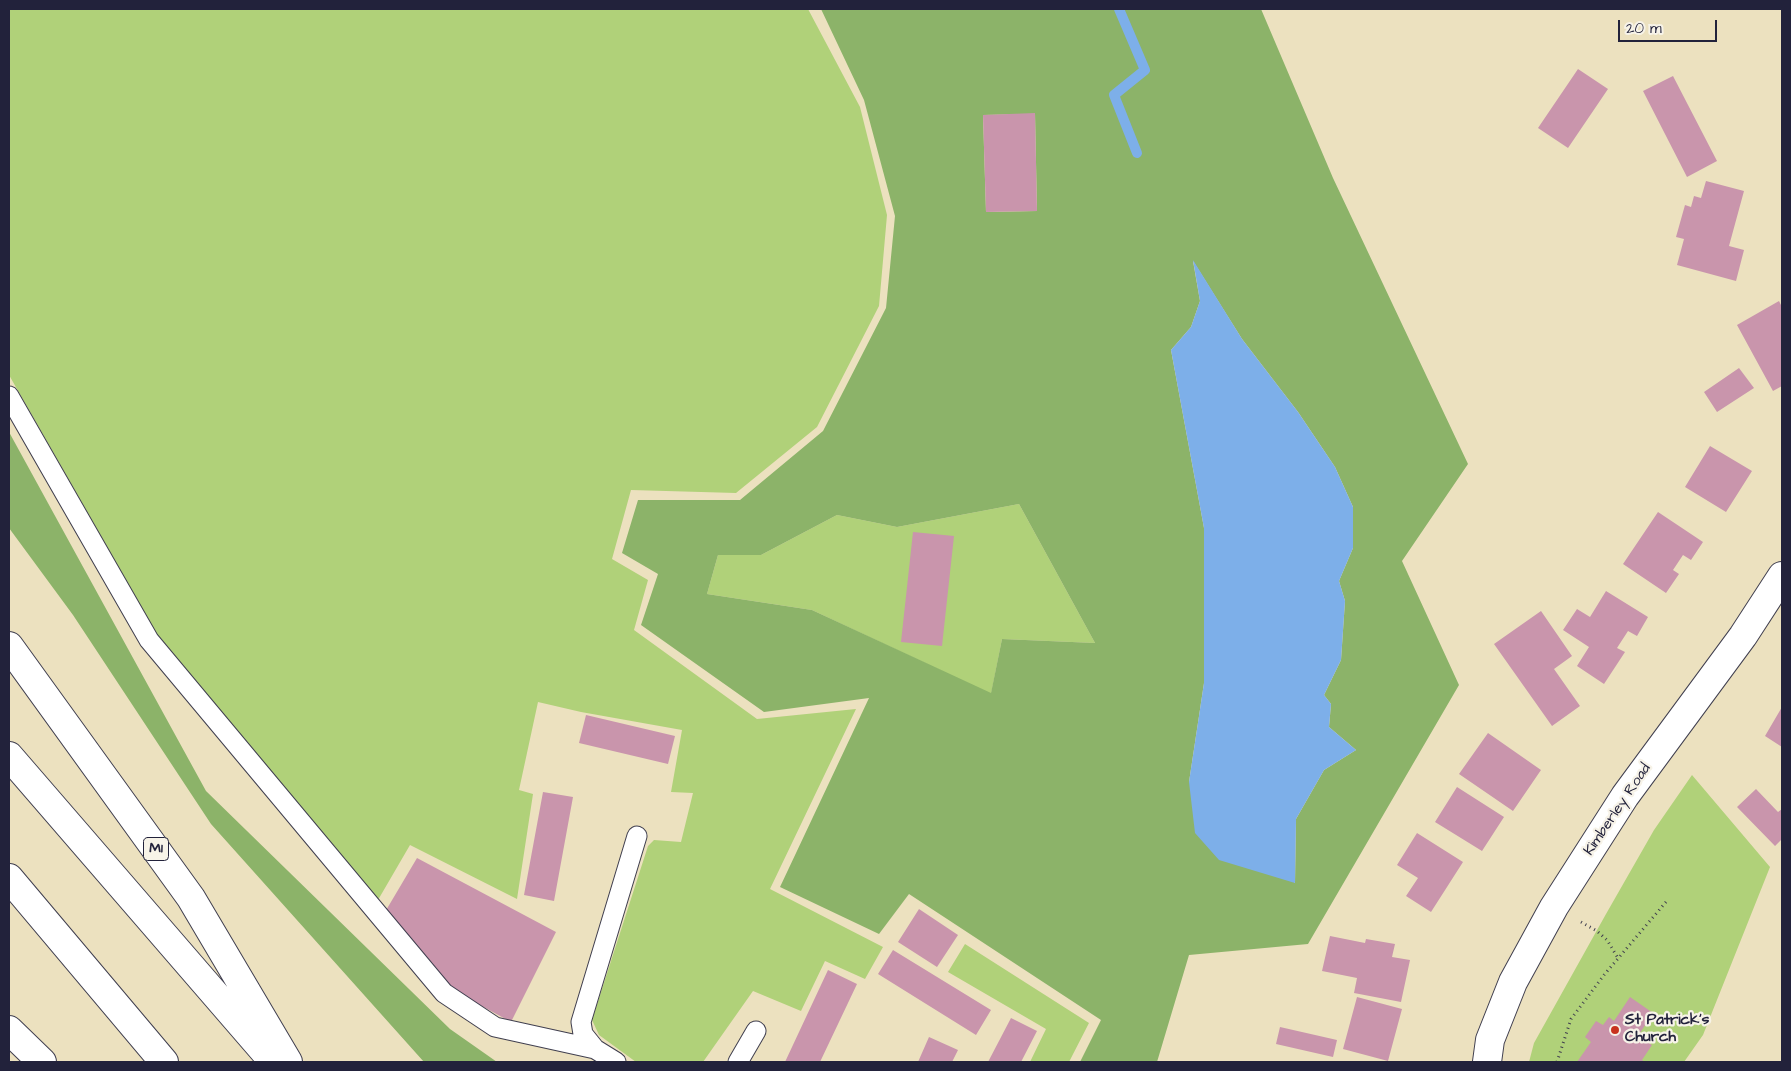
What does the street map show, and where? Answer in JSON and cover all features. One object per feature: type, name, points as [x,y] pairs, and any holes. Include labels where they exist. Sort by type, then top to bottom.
[{"type":"main road","name":"Kimberley Road","points":[[1487,1062],[1490,1040],[1513,982],[1554,907],[1624,796],[1743,636],[1782,576]]},
{"type":"main road","name":"M1","points":[[9,646],[191,898],[288,1062]]},
{"type":"main road","points":[[9,756],[274,1062]]},
{"type":"main road","points":[[9,878],[164,1062]]},
{"type":"main road","points":[[9,1030],[42,1062]]},
{"type":"lane","points":[[9,396],[148,640],[444,993],[495,1027],[594,1049],[616,1062]]},
{"type":"lane","points":[[594,1049],[583,1034],[582,1022],[637,836]]},
{"type":"lane","points":[[738,1062],[756,1031]]},
{"type":"path","points":[[1557,1062],[1571,1019],[1618,958],[1666,902]]},
{"type":"path","points":[[1554,907],[1597,931],[1606,940],[1618,958]]},
{"type":"green space","points":[[9,9],[808,9],[860,107],[887,215],[879,306],[817,427],[736,493],[631,490],[612,559],[648,580],[634,630],[757,719],[856,709],[770,889],[883,947],[865,979],[825,961],[801,1011],[753,991],[703,1062],[636,1062],[599,1035],[592,1020],[648,846],[654,840],[681,842],[693,793],[671,792],[682,730],[581,712],[538,702],[519,790],[533,794],[517,899],[410,845],[378,900],[158,636],[9,375]]},
{"type":"green space","points":[[821,9],[1261,9],[1333,178],[1468,464],[1402,561],[1459,685],[1308,944],[1189,955],[1157,1062],[1080,1062],[1101,1020],[909,894],[879,934],[780,887],[869,698],[764,712],[641,625],[658,574],[622,553],[638,500],[740,500],[823,431],[886,308],[895,216],[864,100]],"holes":[[[1035,114],[1037,211],[986,212],[983,115]],[[1193,261],[1242,339],[1298,412],[1335,467],[1353,507],[1353,548],[1339,581],[1345,601],[1341,660],[1324,695],[1331,704],[1329,727],[1356,750],[1324,770],[1296,819],[1295,883],[1189,782],[1204,683],[1204,528],[1171,350],[1191,327],[1200,301]],[[1019,504],[1095,643],[1002,639],[991,693],[812,610],[707,594],[718,555],[761,555],[837,515],[897,527]]]},
{"type":"green space","points":[[9,432],[206,791],[450,1029],[497,1062],[424,1062],[211,824],[73,615],[9,528]]},
{"type":"green space","points":[[1019,504],[1095,643],[1002,639],[991,694],[812,610],[707,594],[718,555],[761,555],[837,515],[897,527]]},
{"type":"green space","points":[[1692,775],[1770,867],[1703,1035],[1684,1062],[1529,1062],[1534,1043],[1606,914],[1654,830]]},
{"type":"green space","points":[[965,944],[1089,1023],[1069,1062],[1030,1062],[1046,1029],[948,972]]},
{"type":"water","points":[[1193,260],[1242,339],[1298,412],[1335,467],[1353,507],[1353,548],[1339,581],[1345,601],[1341,660],[1324,695],[1331,704],[1329,727],[1356,750],[1324,770],[1296,819],[1295,883],[1219,860],[1195,833],[1189,782],[1204,683],[1204,528],[1171,350],[1191,327],[1200,301]]},
{"type":"building","points":[[1578,69],[1608,89],[1568,148],[1538,128]]},
{"type":"building","points":[[1673,76],[1717,161],[1687,177],[1643,91]]},
{"type":"building","points":[[1035,113],[1037,211],[986,212],[983,115]]},
{"type":"building","points":[[1706,181],[1744,191],[1729,246],[1744,250],[1736,281],[1677,265],[1684,239],[1676,237],[1685,205],[1691,207],[1694,196],[1701,198]]},
{"type":"building","points":[[1779,301],[1782,307],[1782,386],[1773,391],[1737,325]]},
{"type":"building","points":[[1739,368],[1754,388],[1717,412],[1704,392]]},
{"type":"building","points":[[1710,446],[1752,471],[1726,512],[1685,487]]},
{"type":"building","points":[[1658,512],[1703,542],[1691,560],[1683,555],[1673,570],[1679,574],[1666,593],[1623,564]]},
{"type":"building","points":[[913,532],[954,536],[942,646],[901,642]]},
{"type":"building","points":[[1606,591],[1648,617],[1637,636],[1628,631],[1617,648],[1625,652],[1604,684],[1577,666],[1589,647],[1563,630],[1577,609],[1590,617]]},
{"type":"building","points":[[1541,611],[1572,656],[1554,669],[1580,706],[1552,726],[1494,644]]},
{"type":"building","points":[[1782,707],[1782,747],[1765,736]]},
{"type":"building","points":[[586,715],[675,736],[668,764],[579,743]]},
{"type":"building","points":[[1488,733],[1541,770],[1513,811],[1459,774]]},
{"type":"building","points":[[1457,787],[1504,817],[1482,851],[1435,822]]},
{"type":"building","points":[[1756,789],[1778,812],[1782,809],[1782,839],[1775,846],[1737,807]]},
{"type":"building","points":[[543,792],[573,797],[554,901],[524,895]]},
{"type":"building","points":[[1417,833],[1463,862],[1431,912],[1406,896],[1418,878],[1397,865]]},
{"type":"building","points":[[417,858],[556,932],[511,1022],[447,987],[385,912]]},
{"type":"building","points":[[919,909],[958,935],[937,967],[898,942]]},
{"type":"building","points":[[1330,936],[1365,943],[1366,939],[1395,944],[1392,957],[1410,960],[1401,1002],[1354,993],[1357,978],[1322,971]]},
{"type":"building","points":[[893,950],[991,1010],[976,1035],[878,974]]},
{"type":"building","points":[[828,970],[857,984],[820,1062],[785,1062]]},
{"type":"building","points":[[1357,997],[1402,1009],[1388,1061],[1343,1049]]},
{"type":"building","name":"St Patrick's Church","points":[[1630,997],[1653,1013],[1638,1036],[1652,1045],[1642,1060],[1645,1062],[1577,1062],[1591,1042],[1585,1037],[1596,1021],[1603,1025],[1609,1017],[1614,1021]]},
{"type":"building","points":[[1011,1018],[1037,1031],[1021,1062],[988,1062]]},
{"type":"building","points":[[1280,1027],[1337,1040],[1333,1057],[1276,1044]]},
{"type":"building","points":[[929,1037],[958,1050],[952,1062],[918,1062]]},
{"type":"waterway","points":[[1119,9],[1145,70],[1114,95],[1137,153]]},
{"type":"place","name":"St Patrick's Church","points":[[1615,1030]]}]
